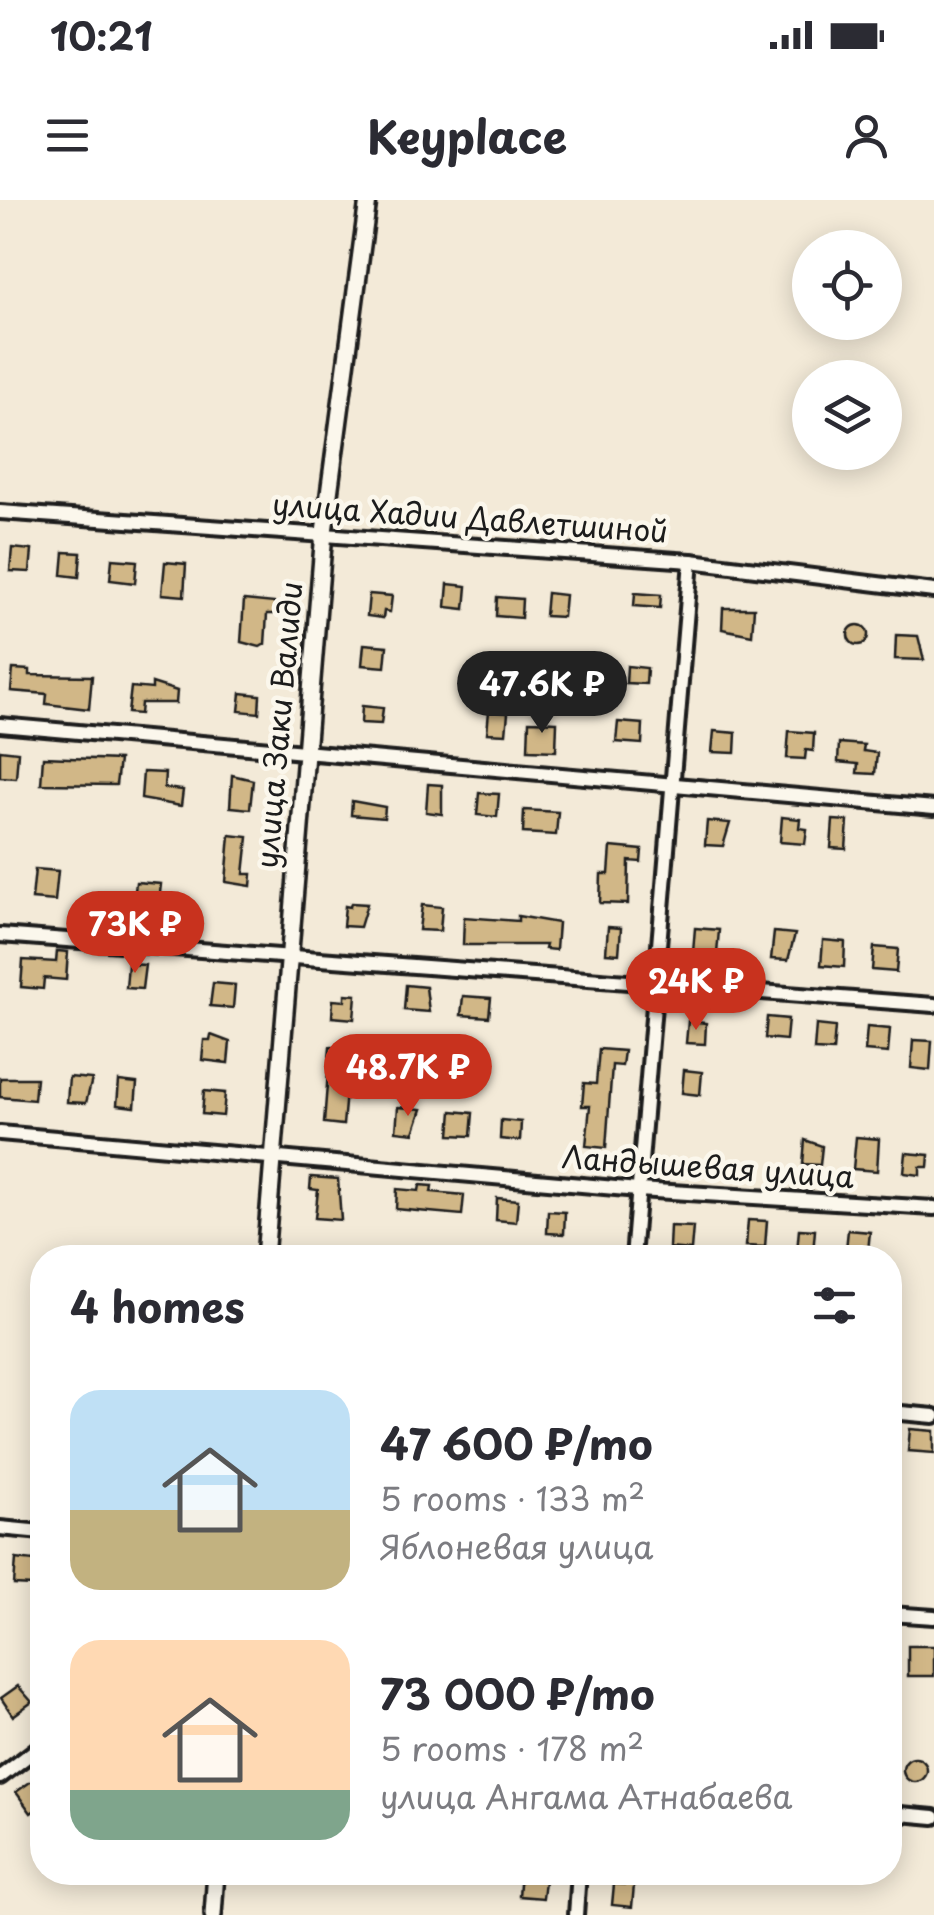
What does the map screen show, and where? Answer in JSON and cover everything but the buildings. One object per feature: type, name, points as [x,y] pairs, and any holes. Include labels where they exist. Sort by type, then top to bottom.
[{"type":"street","name":"улица Заки Валиди","points":[[266,1245],[324,532],[368,200]]},
{"type":"street","name":"улица Хадии Давлетшиной","points":[[0,512],[692,561],[934,591]]},
{"type":"street","points":[[634,1245],[669,788],[692,561]]},
{"type":"street","points":[[0,725],[669,788],[934,808]]},
{"type":"street","points":[[0,934],[934,1005]]},
{"type":"street","name":"Ландышевая улица","points":[[0,1133],[638,1190],[934,1208]]},
{"type":"street","points":[[902,1413],[934,1416]]},
{"type":"street","points":[[0,1528],[30,1531]]},
{"type":"street","points":[[902,1615],[934,1618]]},
{"type":"street","points":[[0,1777],[30,1755]]},
{"type":"street","points":[[902,1814],[934,1817]]},
{"type":"street","points":[[213,1915],[215,1885]]},
{"type":"street","points":[[576,1915],[578,1885]]}]
